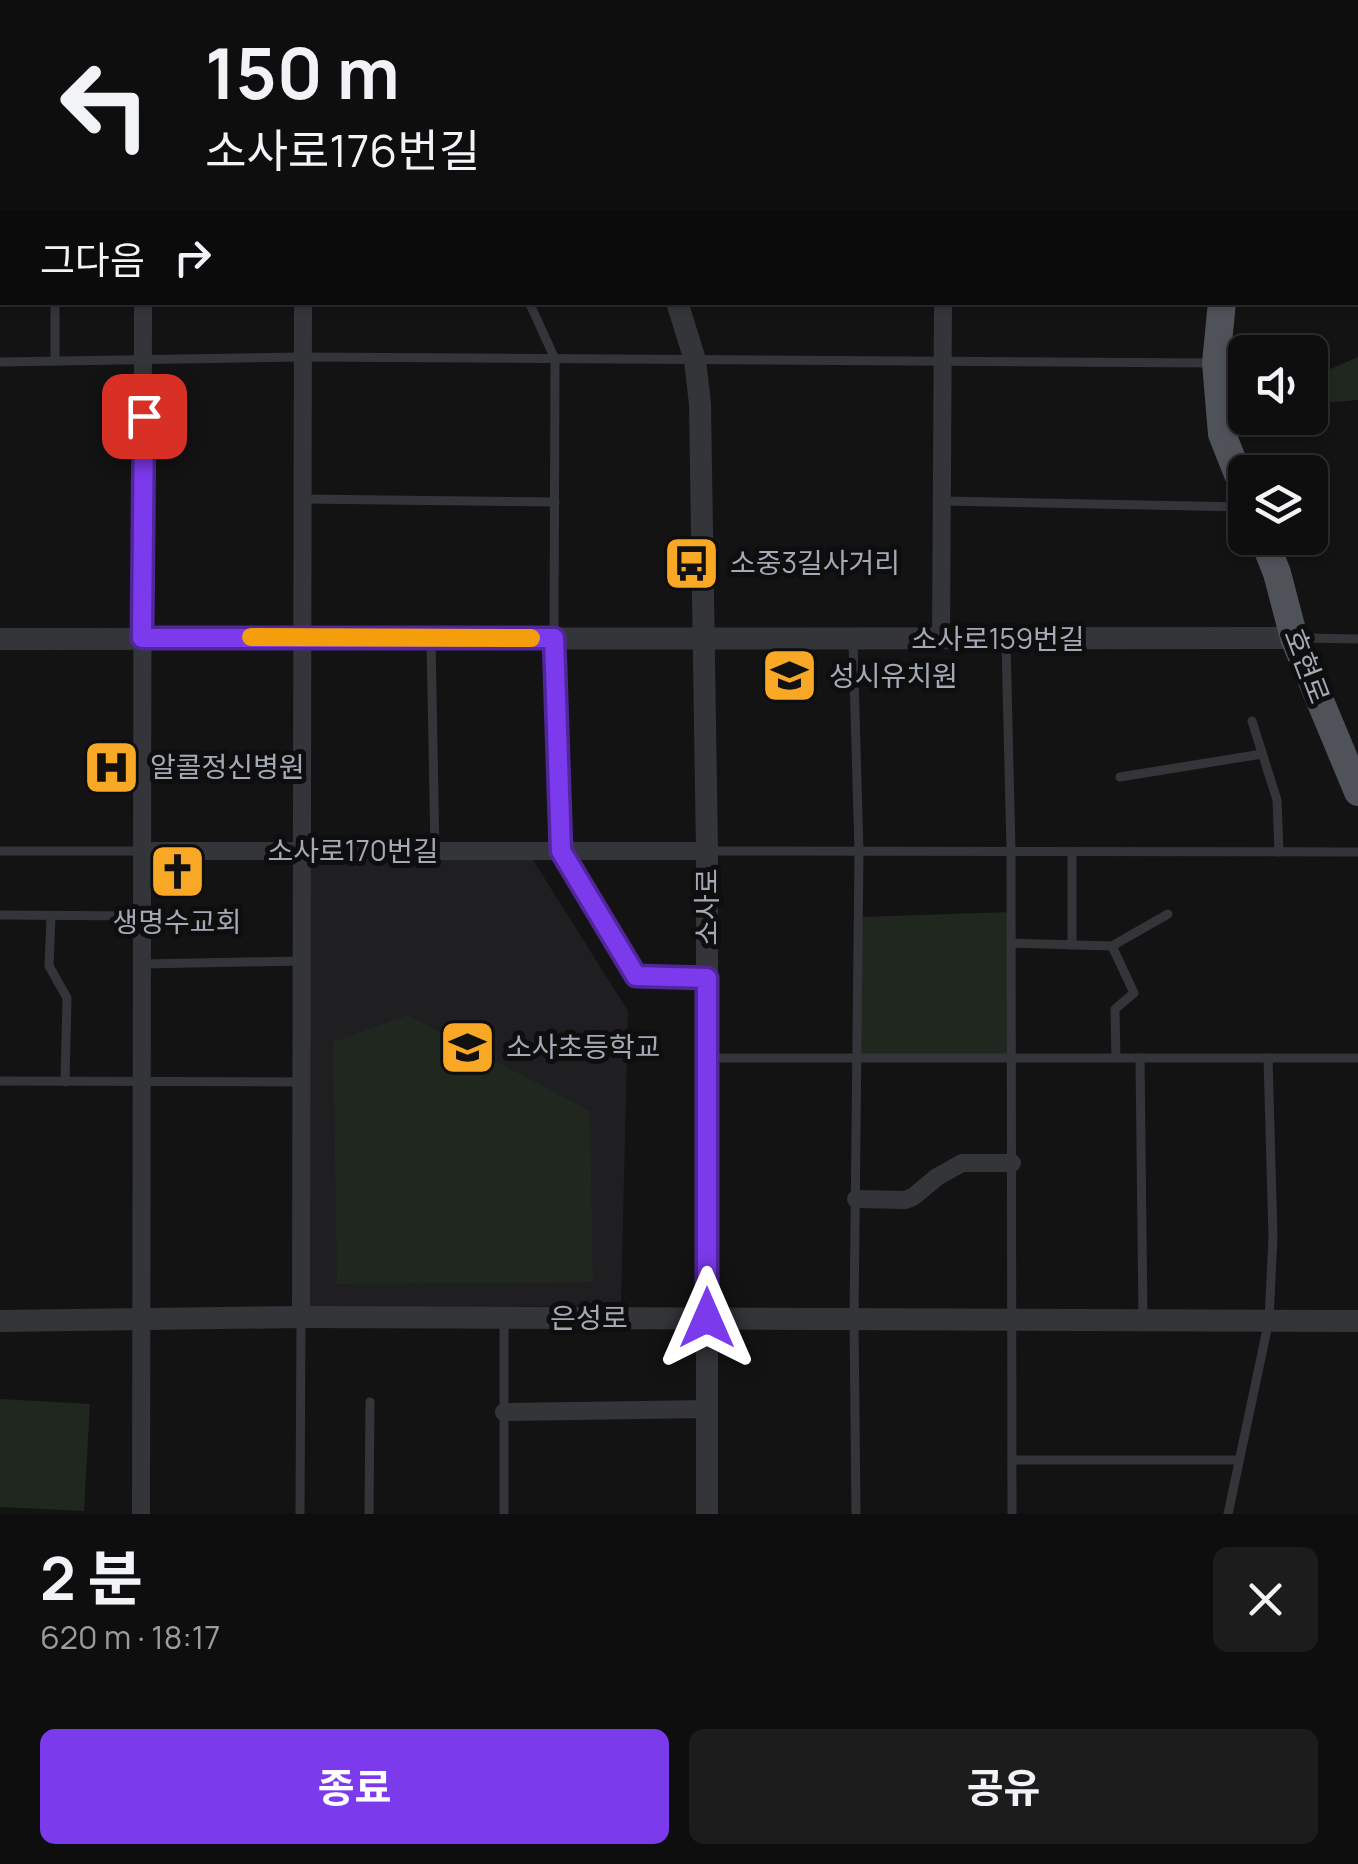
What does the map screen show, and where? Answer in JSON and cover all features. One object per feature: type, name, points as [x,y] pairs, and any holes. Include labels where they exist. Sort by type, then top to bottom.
[{"type":"main road","points":[[1222,305],[1216,363],[1222,434],[1230,455]]},
{"type":"main road","name":"호현로","points":[[1270,555],[1294,638],[1352,763],[1358,792]]},
{"type":"street","points":[[141,1514],[143,305]]},
{"type":"street","points":[[300,1317],[303,305]]},
{"type":"street","name":"소사로","points":[[678,305],[694,360],[700,404],[707,850],[708,1514]]},
{"type":"street","points":[[941,640],[943,305]]},
{"type":"street","name":"소사로159번길","points":[[0,638],[1294,638]]},
{"type":"street","name":"소사로170번길","points":[[144,850],[707,850]]},
{"type":"street","points":[[856,1199],[905,1200],[962,1163],[1012,1163]]},
{"type":"street","name":"은성로","points":[[0,1321],[300,1317],[1358,1320]]},
{"type":"street","points":[[504,1412],[707,1409]]},
{"type":"lane","points":[[55,305],[55,361]]},
{"type":"lane","points":[[530,305],[555,359],[554,638],[561,851],[636,976],[707,978]]},
{"type":"lane","points":[[0,362],[303,357],[1216,363]]},
{"type":"lane","points":[[304,499],[555,502]]},
{"type":"lane","points":[[942,501],[1228,507]]},
{"type":"lane","points":[[431,637],[435,851]]},
{"type":"lane","points":[[1294,638],[1358,639]]},
{"type":"lane","points":[[853,640],[859,851],[856,1514]]},
{"type":"lane","points":[[1006,640],[1012,943],[1012,1514]]},
{"type":"lane","points":[[1252,721],[1277,800],[1278,852]]},
{"type":"lane","points":[[1120,776],[1262,754]]},
{"type":"lane","name":"소사로170번길","points":[[0,851],[144,850]]},
{"type":"lane","points":[[707,850],[1358,852]]},
{"type":"lane","points":[[1072,852],[1072,945]]},
{"type":"lane","points":[[1012,943],[1112,946],[1168,914]]},
{"type":"lane","points":[[0,915],[144,916]]},
{"type":"lane","points":[[51,916],[50,966],[67,998],[65,1082]]},
{"type":"lane","points":[[1112,946],[1134,993],[1115,1010],[1116,1058]]},
{"type":"lane","points":[[143,964],[303,960]]},
{"type":"lane","points":[[707,1058],[1358,1058]]},
{"type":"lane","points":[[1140,1058],[1143,1320]]},
{"type":"lane","points":[[1228,1514],[1269,1320],[1273,1237],[1268,1058]]},
{"type":"lane","points":[[0,1082],[303,1082]]},
{"type":"lane","points":[[300,1317],[300,1514]]},
{"type":"lane","points":[[504,1318],[504,1514]]},
{"type":"lane","points":[[369,1514],[370,1402]]},
{"type":"lane","points":[[1012,1460],[1239,1460]]},
{"type":"shaded area","points":[[1358,357],[1358,400],[1328,402],[1328,370]]},
{"type":"shaded area","name":"소사초등학교","points":[[530,855],[628,1011],[621,1305],[306,1309],[307,856]]},
{"type":"shaded area","points":[[1011,912],[1012,1058],[858,1058],[859,917]]},
{"type":"shaded area","points":[[408,1015],[590,1111],[593,1282],[337,1284],[333,1042]]},
{"type":"shaded area","points":[[0,1399],[90,1404],[84,1511],[0,1507]]},
{"type":"slow traffic","points":[[251,637],[531,638]]},
{"type":"place","name":"소중3길사거리","points":[[691,563]]},
{"type":"place","name":"성시유치원","points":[[790,676]]},
{"type":"place","name":"알콜정신병원","points":[[111,767]]},
{"type":"place","name":"생명수교회","points":[[177,871]]},
{"type":"place","name":"소사초등학교","points":[[467,1047]]},
{"type":"route","points":[[144,416],[142,638],[554,638],[561,851],[636,976],[707,978],[707,1318]]}]
